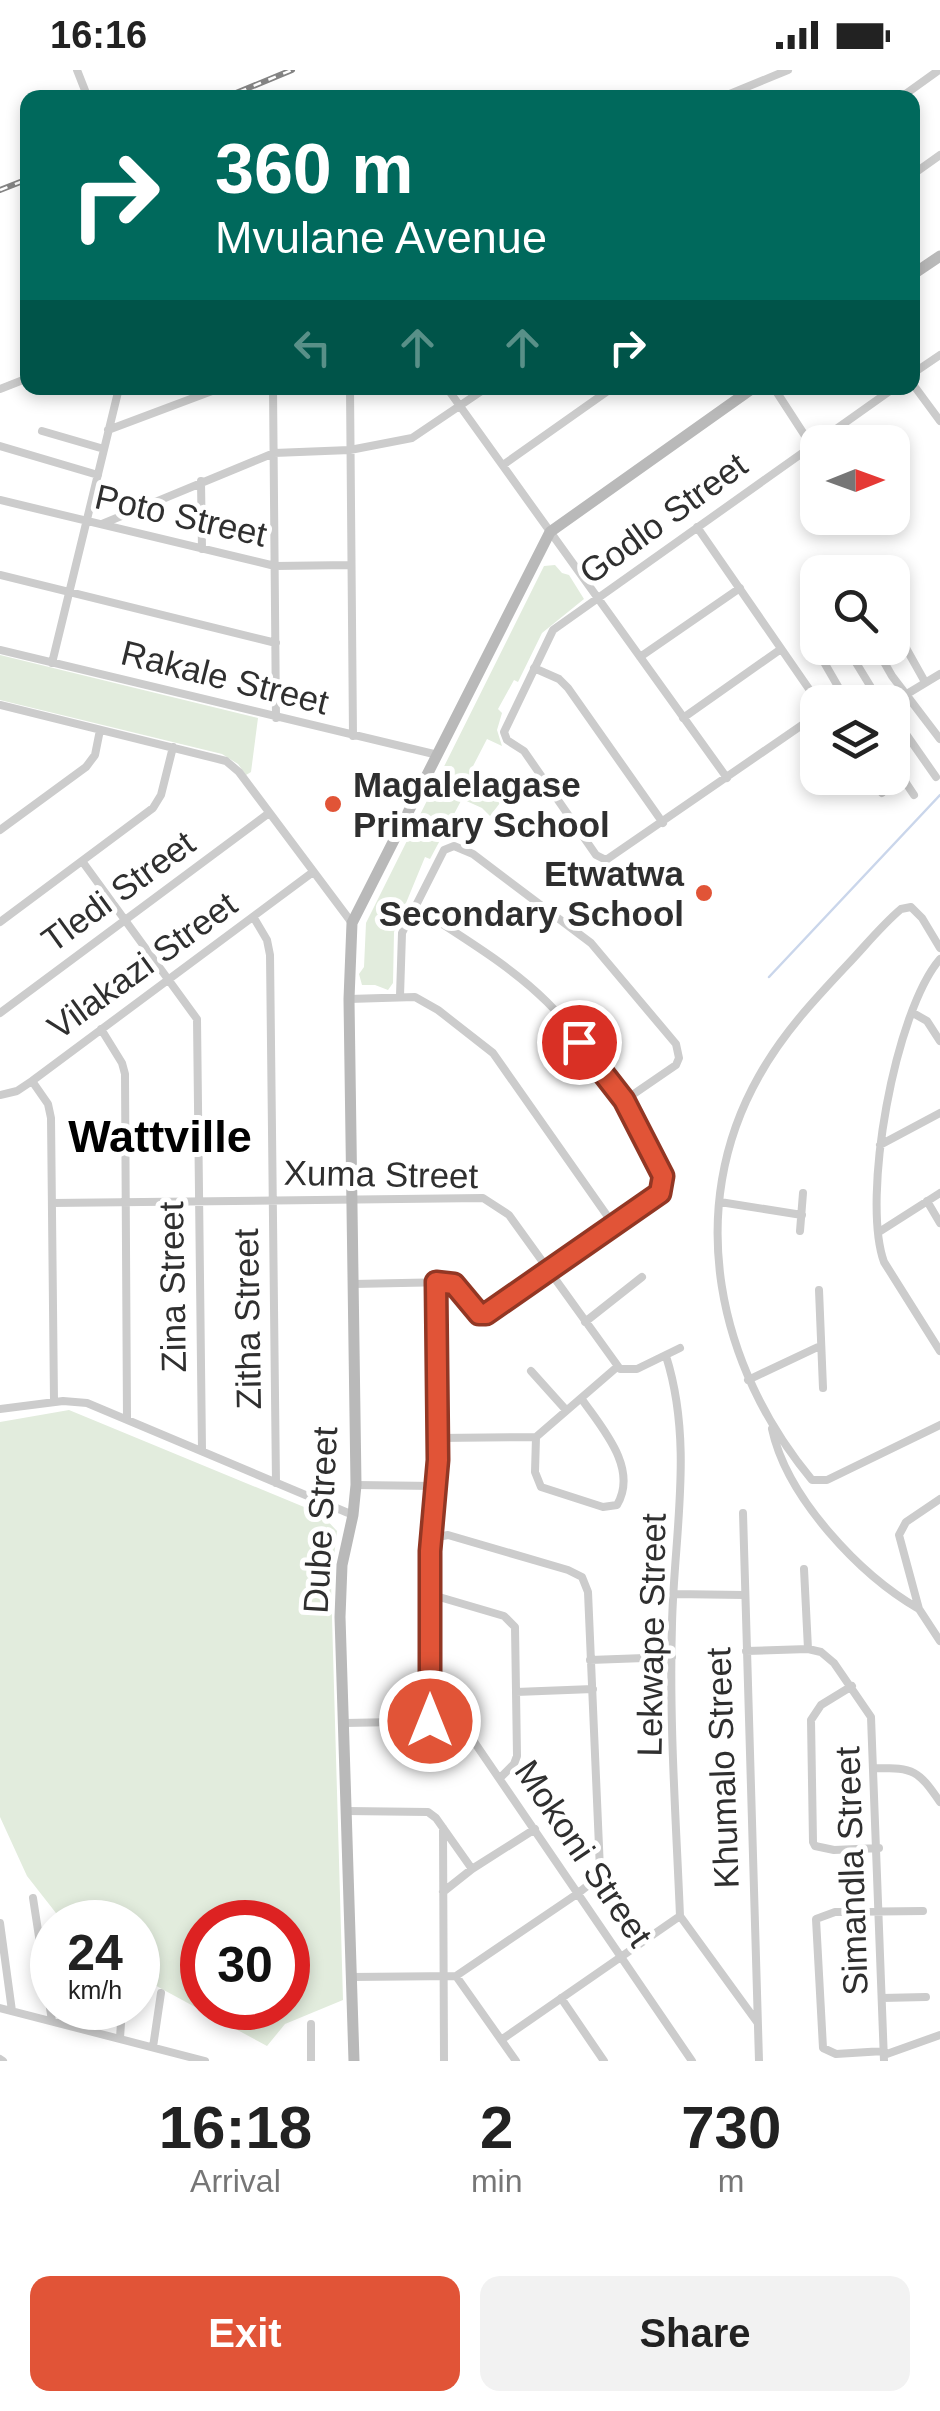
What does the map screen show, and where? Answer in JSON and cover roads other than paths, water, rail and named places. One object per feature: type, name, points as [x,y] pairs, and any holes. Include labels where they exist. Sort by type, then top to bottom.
[{"type":"street","points":[[739,90],[788,70]]},
{"type":"street","points":[[911,90],[940,70]]},
{"type":"street","points":[[920,394],[940,422]]},
{"type":"street","points":[[52,662],[116,395]]},
{"type":"street","points":[[108,430],[201,395]]},
{"type":"street","points":[[273,395],[276,718]]},
{"type":"street","points":[[350,395],[353,736]]},
{"type":"street","points":[[451,395],[726,778]]},
{"type":"street","points":[[102,524],[274,453],[350,450],[412,438],[476,395]]},
{"type":"street","points":[[502,465],[602,395]]},
{"type":"street","points":[[0,707],[226,761],[352,923],[550,532],[743,395]]},
{"type":"street","points":[[779,395],[800,428]]},
{"type":"street","name":"Godlo Street","points":[[840,425],[884,395]]},
{"type":"street","points":[[42,431],[104,449]]},
{"type":"street","points":[[0,446],[98,475]]},
{"type":"street","name":"Godlo Street","points":[[663,823],[612,858],[602,860],[524,751],[507,740],[504,728],[553,630],[800,453]]},
{"type":"street","points":[[201,481],[202,549]]},
{"type":"street","name":"Poto Street","points":[[0,500],[275,566],[351,564]]},
{"type":"street","points":[[697,527],[806,685]]},
{"type":"street","points":[[0,575],[276,643]]},
{"type":"street","points":[[640,657],[740,588]]},
{"type":"street","points":[[910,647],[940,692]]},
{"type":"street","points":[[683,718],[781,649]]},
{"type":"street","name":"Rakale Street","points":[[0,650],[438,756]]},
{"type":"street","points":[[534,668],[559,679],[568,688],[663,823],[800,727]]},
{"type":"street","points":[[910,691],[933,678]]},
{"type":"street","points":[[910,697],[940,739]]},
{"type":"street","points":[[0,830],[86,767],[96,755],[100,730]]},
{"type":"street","points":[[910,740],[936,777]]},
{"type":"street","points":[[0,922],[154,808],[173,747]]},
{"type":"street","points":[[910,789],[914,795]]},
{"type":"street","name":"Tledi Street","points":[[0,1012],[269,813]]},
{"type":"street","points":[[400,996],[402,933],[415,906],[447,848],[457,847],[473,854],[591,943],[676,1044],[676,1065],[624,1100]]},
{"type":"street","name":"Zina Street","points":[[82,861],[197,1023],[202,1450]]},
{"type":"street","name":"Vilakazi Street","points":[[0,1095],[32,1081],[313,872]]},
{"type":"street","points":[[352,1284],[454,1284],[482,1315],[660,1193],[665,1181],[624,1100],[544,1000],[415,906]]},
{"type":"street","points":[[940,948],[918,912],[905,907],[885,923],[781,1041],[747,1100],[727,1160],[720,1202],[718,1258],[730,1329],[748,1380],[771,1425],[812,1480],[820,1482],[940,1425]]},
{"type":"street","name":"Zitha Street","points":[[254,918],[267,940],[270,955],[276,1483]]},
{"type":"street","name":"Dube Street","points":[[352,923],[349,999],[356,1485],[342,1565],[354,2061]]},
{"type":"street","points":[[940,959],[927,976],[898,1053],[880,1145],[879,1232],[884,1262],[940,1351]]},
{"type":"street","points":[[349,999],[400,996],[423,1000],[493,1054],[613,1224]]},
{"type":"street","points":[[913,1013],[927,1021],[940,1041]]},
{"type":"street","points":[[101,1029],[124,1068],[127,1420]]},
{"type":"street","points":[[32,1081],[50,1109],[54,1402]]},
{"type":"street","points":[[880,1145],[940,1112]]},
{"type":"street","points":[[800,1231],[803,1193]]},
{"type":"street","points":[[879,1232],[940,1194]]},
{"type":"street","name":"Xuma Street","points":[[52,1203],[482,1198],[509,1214],[617,1367]]},
{"type":"street","points":[[927,1201],[940,1223]]},
{"type":"street","points":[[720,1202],[802,1215]]},
{"type":"street","points":[[584,1322],[642,1277]]},
{"type":"street","points":[[430,1721],[429,1594],[438,1438],[436,1282]]},
{"type":"street","points":[[819,1290],[823,1388]]},
{"type":"street","points":[[748,1380],[820,1346]]},
{"type":"street","points":[[438,1438],[536,1437],[617,1367],[637,1369],[680,1348]]},
{"type":"street","name":"Lekwape Street","points":[[666,1356],[674,1381],[681,1441],[672,1657],[680,1916]]},
{"type":"street","points":[[531,1372],[566,1410]]},
{"type":"street","points":[[536,1437],[535,1472],[541,1487],[603,1507],[618,1505],[622,1496],[619,1455],[581,1398]]},
{"type":"street","points":[[0,1409],[80,1401],[353,1515]]},
{"type":"street","points":[[771,1425],[775,1444],[813,1509],[872,1577],[919,1609],[936,1629],[940,1642]]},
{"type":"street","points":[[356,1485],[435,1486]]},
{"type":"street","points":[[919,1609],[899,1534],[906,1522],[940,1500]]},
{"type":"street","name":"Khumalo Street","points":[[743,1513],[759,2061]]},
{"type":"street","points":[[351,1977],[456,1976],[577,1894],[600,1870],[588,1592],[582,1577],[448,1536],[432,1538]]},
{"type":"street","points":[[746,1651],[808,1649],[804,1569]]},
{"type":"street","points":[[429,1594],[510,1619],[516,1636],[516,1760],[500,1778]]},
{"type":"street","points":[[673,1594],[744,1596]]},
{"type":"street","name":"Simandla Street","points":[[808,1649],[826,1656],[872,1717],[884,2056]]},
{"type":"street","points":[[590,1660],[672,1657]]},
{"type":"street","points":[[852,1686],[821,1705],[811,1720],[813,1842],[828,1849],[878,1848]]},
{"type":"street","points":[[516,1692],[593,1689]]},
{"type":"street","name":"Mokoni Street","points":[[344,1723],[430,1721],[454,1722],[464,1727],[692,2061]]},
{"type":"street","points":[[876,1768],[912,1769],[940,1802]]},
{"type":"street","points":[[346,1811],[428,1812],[472,1869]]},
{"type":"street","points":[[443,1828],[444,2061]]},
{"type":"street","points":[[444,1892],[472,1869],[536,1829]]},
{"type":"street","points":[[923,1910],[826,1913],[816,1919],[820,2042],[826,2056],[884,2056],[940,2035]]},
{"type":"street","points":[[501,2040],[680,1916]]},
{"type":"street","name":"Khumalo Street","points":[[680,1916],[758,2022]]},
{"type":"street","points":[[0,1923],[12,2011]]},
{"type":"street","points":[[456,1976],[516,2061]]},
{"type":"street","points":[[153,2047],[161,1993]]},
{"type":"street","points":[[882,1998],[926,1997]]},
{"type":"street","points":[[561,1998],[604,2061]]},
{"type":"street","points":[[0,2008],[30,2016]]},
{"type":"street","points":[[310,2024],[311,2061]]},
{"type":"street","points":[[90,2030],[205,2061]]},
{"type":"street","points":[[120,2038],[121,2030]]},
{"type":"waterway","points":[[769,977],[940,795]]},
{"type":"railway","points":[[243,90],[292,70]]},
{"type":"railway","points":[[0,190],[20,182]]},
{"type":"place","name":"Magalelagase Primary School","points":[[333,804]]},
{"type":"place","name":"Etwatwa Secondary School","points":[[704,893]]},
{"type":"district","name":"Wattville","points":[[160,1136]]}]
